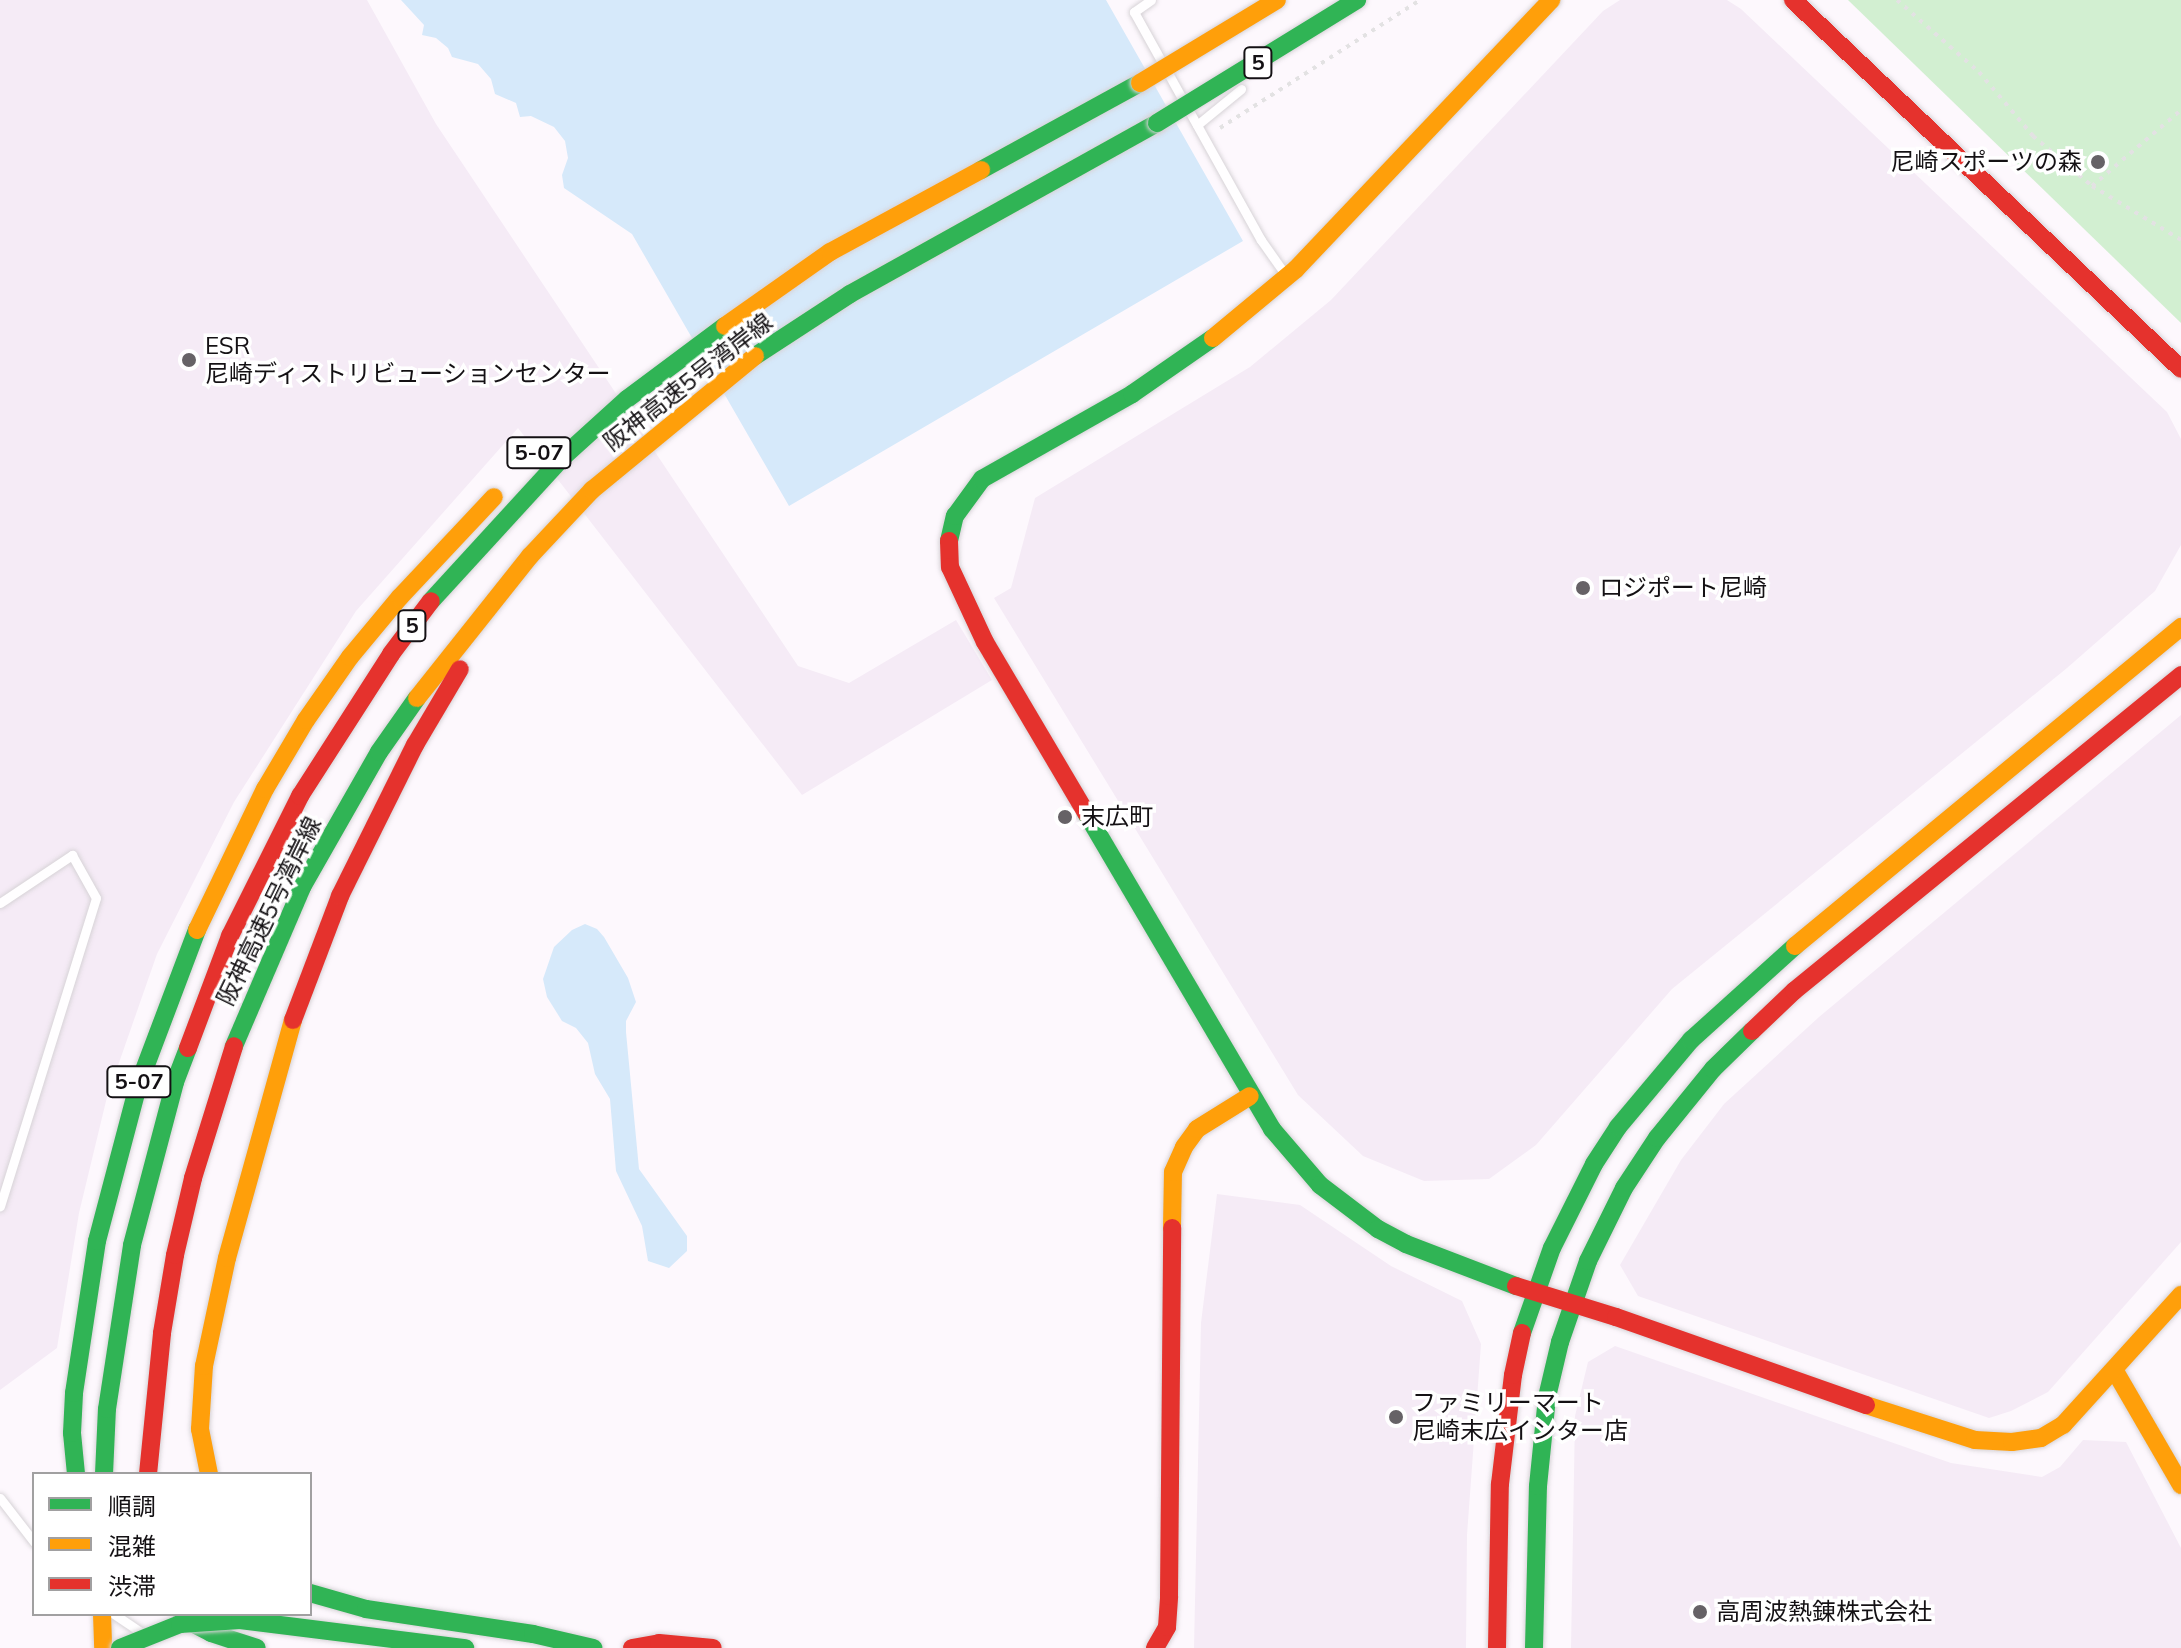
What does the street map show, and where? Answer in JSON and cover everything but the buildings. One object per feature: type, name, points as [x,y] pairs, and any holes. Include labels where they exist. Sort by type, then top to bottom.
[{"type":"main road","name":"阪神高速5号湾岸線","points":[[104,1472],[117,1327],[152,1162],[175,1082],[230,936],[300,796],[391,654],[443,586],[502,519],[563,457],[627,399],[830,252],[1140,83],[1277,0]]},
{"type":"main road","name":"阪神高速5号湾岸線","points":[[148,1472],[162,1333],[189,1194],[226,1071],[269,955],[337,822],[425,686],[509,580],[592,490],[665,426],[779,338],[850,294],[1157,123],[1357,0]]},
{"type":"main road","points":[[1551,0],[1287,277],[1195,353],[1132,394],[982,479],[955,516],[949,539],[950,567],[985,642],[1250,1096],[1298,1163],[1320,1185],[1378,1229],[1406,1244],[1535,1293],[1935,1430],[1975,1440],[2012,1442],[2041,1438],[2063,1425],[2181,1295]]},
{"type":"main road","points":[[1793,0],[2181,369]]},
{"type":"main road","name":"5-07","points":[[577,418],[677,339],[748,290],[830,252]]},
{"type":"main road","name":"5-07","points":[[76,1472],[72,1433],[74,1393],[107,1195],[138,1086],[198,926],[265,789],[306,720],[350,657],[400,597],[504,487]]},
{"type":"main road","name":"5-07","points":[[209,1472],[200,1429],[200,1398],[209,1337],[269,1098],[313,963],[379,816],[451,683],[492,618],[592,490]]},
{"type":"main road","points":[[1497,1648],[1504,1433],[1513,1375],[1535,1293],[1552,1248],[1594,1164],[1639,1098],[1691,1040],[1766,970],[2181,627]]},
{"type":"main road","points":[[1534,1648],[1538,1486],[1547,1397],[1571,1304],[1624,1188],[1657,1138],[1713,1069],[1794,991],[2181,675]]},
{"type":"main road","points":[[1155,1648],[1167,1627],[1169,1596],[1173,1172],[1184,1147],[1197,1129],[1250,1096]]},
{"type":"main road","points":[[2115,1371],[2181,1485]]},
{"type":"main road","points":[[312,1594],[366,1609],[533,1634],[593,1648]]},
{"type":"main road","points":[[102,1616],[103,1648]]},
{"type":"main road","points":[[147,1616],[152,1644]]},
{"type":"main road","points":[[180,1616],[211,1633],[257,1648]]},
{"type":"main road","points":[[120,1648],[180,1624],[240,1620],[465,1648]]},
{"type":"main road","points":[[632,1648],[659,1643],[713,1648]]},
{"type":"lane","points":[[1151,0],[1134,12],[1261,240],[1287,277]]},
{"type":"lane","points":[[1197,125],[1346,0]]},
{"type":"lane","points":[[0,903],[72,855],[96,898],[0,1206]]},
{"type":"lane","points":[[0,1498],[32,1539]]},
{"type":"lane","points":[[117,1616],[152,1644]]},
{"type":"path","points":[[1212,133],[1420,0]]},
{"type":"path","points":[[1897,0],[1979,72],[2033,136],[2092,186],[2181,240]]},
{"type":"path","points":[[2092,186],[2181,110]]},
{"type":"shaded area","name":"ESR 尼崎ディストリビューションセンター","points":[[0,0],[367,0],[436,124],[798,666],[849,683],[956,620],[992,680],[802,795],[518,428],[356,611],[234,802],[157,954],[107,1097],[79,1213],[57,1348],[0,1390]]},
{"type":"shaded area","name":"ロジポート尼崎","points":[[1620,0],[1727,0],[1741,9],[2167,412],[2181,439],[2181,545],[2155,591],[2067,668],[1672,989],[1536,1145],[1489,1179],[1424,1181],[1363,1156],[1298,1095],[994,598],[1011,588],[1035,498],[1250,367],[1331,300],[1603,11]]},
{"type":"shaded area","points":[[2181,715],[2181,1242],[2048,1392],[2011,1411],[1989,1418],[1638,1296],[1620,1265],[1681,1160],[1724,1104],[1819,1017]]},
{"type":"shaded area","points":[[1217,1194],[1300,1205],[1391,1266],[1462,1301],[1481,1344],[1467,1535],[1466,1648],[1194,1648],[1201,1323]]},
{"type":"shaded area","points":[[1615,1346],[1951,1463],[2042,1477],[2060,1467],[2083,1440],[2126,1442],[2181,1548],[2181,1648],[1571,1648],[1575,1416],[1588,1362]]},
{"type":"green space","name":"尼崎スポーツの森","points":[[1848,0],[2181,0],[2181,323]]},
{"type":"water","points":[[401,0],[1106,0],[1243,241],[789,506],[632,234],[564,188],[562,175],[568,158],[565,141],[554,127],[531,116],[520,117],[516,103],[495,94],[491,79],[478,64],[452,57],[448,48],[436,38],[422,35],[424,25]]},
{"type":"water","points":[[585,924],[597,929],[604,937],[628,978],[636,1002],[626,1021],[626,1032],[639,1169],[687,1236],[687,1251],[669,1268],[648,1261],[642,1226],[616,1171],[610,1099],[595,1074],[588,1043],[576,1028],[562,1021],[547,997],[543,979],[554,947],[572,930]]},
{"type":"traffic: fast","points":[[1157,123],[1357,0]]},
{"type":"traffic: fast","points":[[981,170],[1140,83]]},
{"type":"traffic: fast","points":[[755,356],[850,294],[1157,123]]},
{"type":"traffic: fast","points":[[431,601],[563,457],[627,399],[725,326]]},
{"type":"traffic: fast","points":[[949,541],[955,516],[982,479],[1132,394],[1213,338]]},
{"type":"traffic: fast","points":[[234,1046],[302,887],[379,752],[417,698]]},
{"type":"traffic: fast","points":[[1086,813],[1272,1129],[1320,1185],[1378,1229],[1406,1244],[1516,1286]]},
{"type":"traffic: fast","points":[[76,1472],[72,1433],[74,1393],[97,1241],[138,1086],[197,930]]},
{"type":"traffic: fast","points":[[1522,1333],[1552,1248],[1594,1164],[1618,1127],[1691,1040],[1795,946]]},
{"type":"traffic: fast","points":[[1534,1648],[1538,1486],[1547,1397],[1560,1342],[1588,1261],[1624,1188],[1657,1138],[1713,1069],[1752,1031]]},
{"type":"traffic: fast","points":[[104,1472],[107,1409],[132,1245],[175,1082],[188,1048]]},
{"type":"traffic: fast","points":[[312,1594],[366,1609],[533,1634],[593,1648]]},
{"type":"traffic: fast","points":[[182,1618],[211,1633],[257,1648]]},
{"type":"traffic: fast","points":[[120,1648],[180,1624],[240,1620],[465,1648]]},
{"type":"traffic: slow","points":[[1140,83],[1277,0]]},
{"type":"traffic: slow","points":[[1213,338],[1296,269],[1551,0]]},
{"type":"traffic: slow","points":[[725,326],[830,252],[981,170]]},
{"type":"traffic: slow","points":[[417,698],[530,556],[592,490],[755,356]]},
{"type":"traffic: slow","points":[[197,930],[265,789],[306,720],[350,657],[400,597],[494,497]]},
{"type":"traffic: slow","points":[[1795,946],[2181,627]]},
{"type":"traffic: slow","points":[[209,1472],[200,1429],[204,1366],[227,1258],[293,1020]]},
{"type":"traffic: slow","points":[[1172,1228],[1173,1172],[1184,1147],[1197,1129],[1250,1096]]},
{"type":"traffic: slow","points":[[1866,1405],[1975,1440],[2012,1442],[2041,1438],[2063,1425],[2181,1295]]},
{"type":"traffic: slow","points":[[2115,1371],[2181,1485]]},
{"type":"traffic: slow","points":[[102,1616],[103,1648]]},
{"type":"traffic: jam","points":[[1793,0],[2181,369]]},
{"type":"traffic: jam","points":[[949,541],[950,567],[985,642],[1086,813]]},
{"type":"traffic: jam","points":[[188,1048],[230,936],[300,796],[391,654],[431,601]]},
{"type":"traffic: jam","points":[[293,1020],[340,896],[415,745],[460,669]]},
{"type":"traffic: jam","points":[[1752,1031],[1794,991],[2181,675]]},
{"type":"traffic: jam","points":[[148,1472],[162,1333],[175,1255],[193,1178],[234,1046]]},
{"type":"traffic: jam","points":[[1155,1648],[1167,1627],[1169,1596],[1172,1228]]},
{"type":"traffic: jam","points":[[1516,1286],[1616,1317],[1866,1405]]},
{"type":"traffic: jam","points":[[1497,1648],[1500,1484],[1513,1375],[1522,1333]]},
{"type":"traffic: jam","points":[[632,1648],[659,1643],[713,1648]]},
{"type":"place","name":"尼崎スポーツの森","points":[[2098,162]]},
{"type":"place","name":"ESR 尼崎ディストリビューションセンター","points":[[189,360]]},
{"type":"place","name":"ロジポート尼崎","points":[[1583,588]]},
{"type":"place","name":"末広町","points":[[1065,817]]},
{"type":"place","name":"ファミリーマート 尼崎末広インター店","points":[[1396,1417]]},
{"type":"place","name":"高周波熱錬株式会社","points":[[1700,1612]]}]
